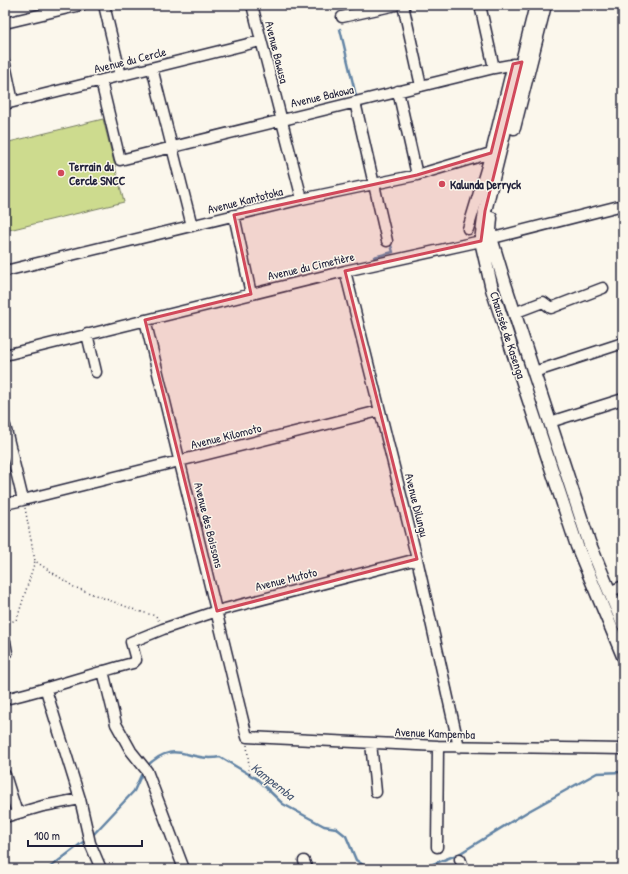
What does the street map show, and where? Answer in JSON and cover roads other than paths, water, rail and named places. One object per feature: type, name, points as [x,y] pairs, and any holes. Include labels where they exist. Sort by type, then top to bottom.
[{"type":"main road","name":"Chaussée de Kasenga","points":[[536,5],[484,217],[492,289],[576,546],[623,656]]},
{"type":"main road","name":"Chaussée de Kasenga","points":[[522,62],[545,5]]},
{"type":"main road","name":"Chaussée de Kasenga","points":[[486,239],[514,313],[589,542],[623,624]]},
{"type":"main road","points":[[576,546],[589,542]]},
{"type":"street","points":[[5,23],[81,5]]},
{"type":"street","points":[[104,5],[122,76]]},
{"type":"street","name":"Avenue Bawusa","points":[[252,5],[260,41],[302,199]]},
{"type":"street","points":[[342,16],[396,5]]},
{"type":"street","points":[[403,5],[421,86]]},
{"type":"street","points":[[480,5],[494,68]]},
{"type":"street","name":"Avenue du Cercle","points":[[9,103],[260,41]]},
{"type":"street","points":[[468,229],[491,153],[522,62]]},
{"type":"street","name":"Avenue Bakowa","points":[[101,80],[120,160],[281,119],[522,62]]},
{"type":"street","points":[[5,64],[9,103]]},
{"type":"street","points":[[152,68],[192,226]]},
{"type":"street","points":[[398,91],[417,175]]},
{"type":"street","points":[[355,102],[387,241]]},
{"type":"street","name":"Avenue Kantotoka","points":[[5,271],[302,199],[417,175],[491,153]]},
{"type":"street","name":"Avenue du Cimetière","points":[[5,355],[345,271],[486,239],[623,205]]},
{"type":"street","points":[[234,215],[252,294]]},
{"type":"street","name":"Avenue Dilungu","points":[[345,271],[417,559],[459,747]]},
{"type":"street","points":[[514,313],[543,302],[551,308],[604,288]]},
{"type":"street","name":"Avenue des Boissons","points":[[146,320],[247,737]]},
{"type":"street","points":[[87,334],[96,372]]},
{"type":"street","points":[[534,372],[623,343]]},
{"type":"street","points":[[550,422],[623,399]]},
{"type":"street","name":"Avenue Kilomoto","points":[[5,504],[379,411]]},
{"type":"street","points":[[5,426],[23,500]]},
{"type":"street","name":"Avenue Mutoto","points":[[103,671],[135,662],[131,642],[163,629],[217,611],[417,559]]},
{"type":"street","points":[[610,592],[623,586]]},
{"type":"street","points":[[5,641],[6,654]]},
{"type":"street","points":[[5,699],[46,690],[103,671],[116,724],[138,760],[147,771],[184,869]]},
{"type":"street","points":[[46,690],[80,799],[89,838],[101,869]]},
{"type":"street","name":"Avenue Kampemba","points":[[247,737],[459,747],[623,749]]},
{"type":"street","points":[[371,743],[376,792]]},
{"type":"street","points":[[437,847],[438,746]]},
{"type":"street","points":[[5,775],[16,813]]},
{"type":"street","points":[[5,817],[16,813],[80,799]]},
{"type":"waterway","points":[[340,29],[356,96]]},
{"type":"waterway","points":[[374,257],[393,252],[390,242]]},
{"type":"waterway","name":"Kampemba","points":[[146,767],[156,758],[174,752],[199,757],[220,757],[257,779],[283,804],[324,826],[336,828],[346,836],[356,860],[369,869]]},
{"type":"waterway","name":"Kampemba","points":[[91,837],[134,791],[143,771]]},
{"type":"waterway","name":"Kampemba","points":[[399,869],[428,866],[459,854],[527,812],[597,773],[623,772]]},
{"type":"waterway","name":"Kampemba","points":[[48,869],[87,839]]},
{"type":"place","name":"Terrain du Cercle SNCC","points":[[61,173]]},
{"type":"place","name":"Kalunda Derryck","points":[[442,184]]}]
